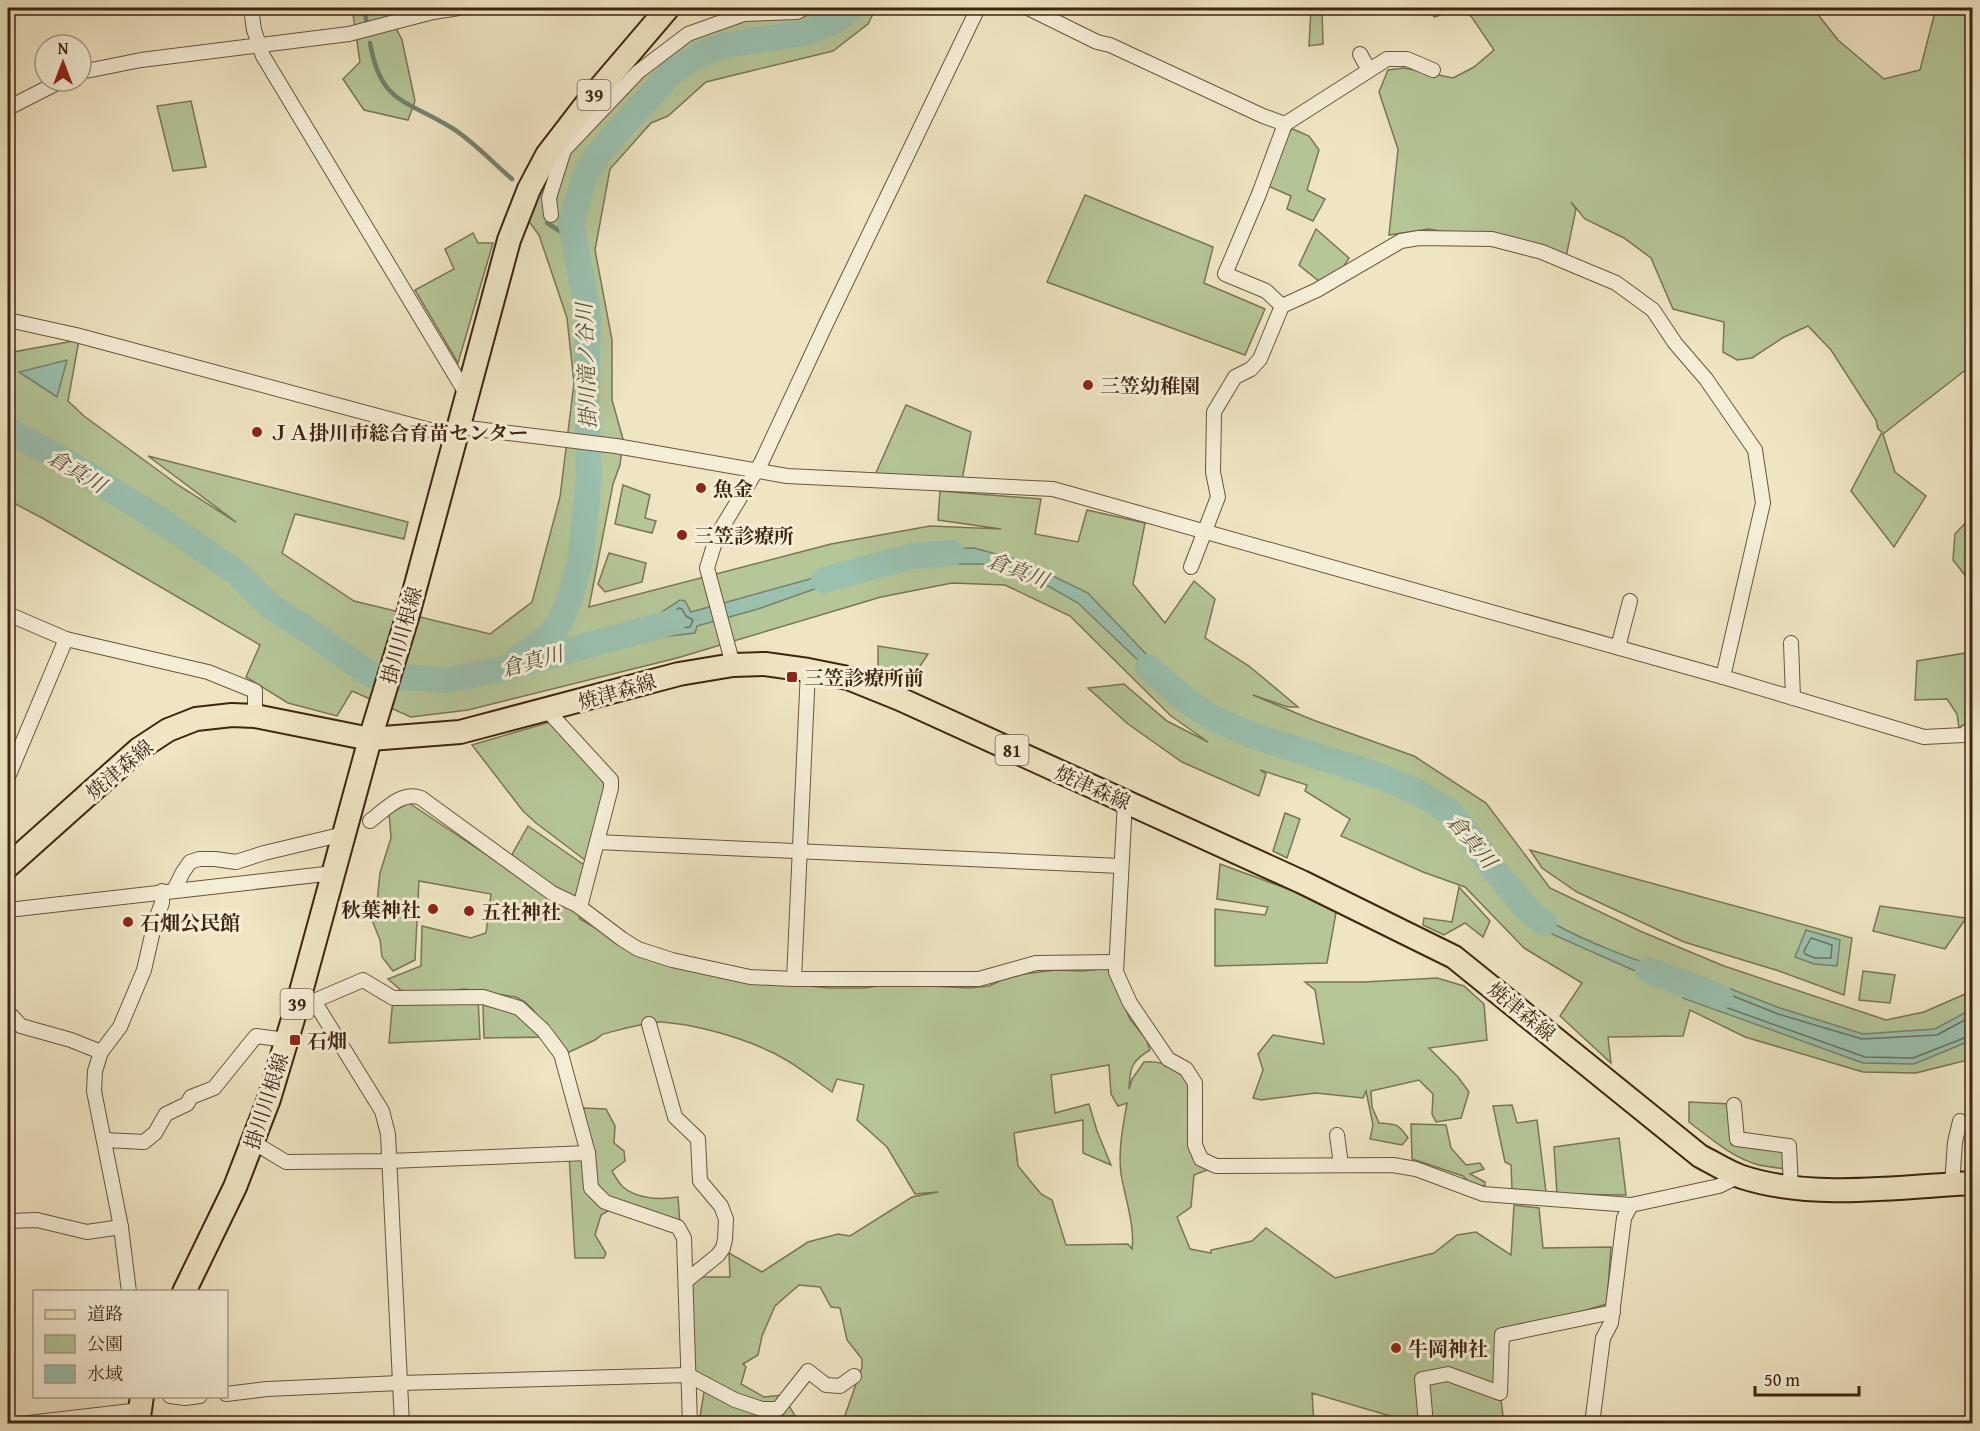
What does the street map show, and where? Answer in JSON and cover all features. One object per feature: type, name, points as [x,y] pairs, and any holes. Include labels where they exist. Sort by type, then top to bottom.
[{"type":"main road","name":"掛川川根線","points":[[185,1290],[235,1187],[269,1099],[286,1040],[306,1000],[344,834],[370,739],[406,623],[509,240],[526,197],[547,155],[587,103],[668,8]]},
{"type":"main road","name":"焼津森線","points":[[8,866],[139,749],[168,730],[196,719],[232,715],[255,716],[370,739],[460,732],[679,674],[730,654],[765,664],[848,678],[900,699],[1302,882],[1454,957],[1700,1156],[1739,1176],[1791,1188],[1838,1190],[1962,1184]]},
{"type":"street","points":[[251,8],[254,30],[263,56],[467,395]]},
{"type":"street","points":[[93,70],[141,60],[349,34],[432,10],[459,8]]},
{"type":"street","points":[[550,215],[549,198],[564,150],[638,72],[688,34],[744,14],[797,12],[804,8]]},
{"type":"street","points":[[730,654],[707,568],[715,542],[756,472],[978,8]]},
{"type":"street","points":[[1028,8],[1252,112],[1285,124]]},
{"type":"street","points":[[1360,54],[1369,70]]},
{"type":"street","points":[[1282,306],[1266,291],[1225,274],[1259,194],[1285,124],[1387,59],[1407,59],[1433,70]]},
{"type":"street","points":[[8,108],[37,93]]},
{"type":"street","points":[[1191,567],[1218,497],[1213,472],[1214,412],[1235,377],[1251,369],[1260,359],[1282,306],[1317,290],[1401,240],[1419,238],[1492,239],[1542,252],[1616,284],[1653,310],[1675,343],[1706,379],[1739,424],[1755,450],[1763,503],[1723,677]]},
{"type":"street","points":[[8,320],[76,335],[458,432],[616,446],[787,476],[1053,489],[1618,647],[1924,737],[1969,733]]},
{"type":"street","points":[[1618,647],[1630,601]]},
{"type":"street","points":[[8,614],[66,639],[208,672],[255,691],[255,716]]},
{"type":"street","points":[[8,777],[66,639]]},
{"type":"street","points":[[1791,643],[1793,698]]},
{"type":"street","points":[[794,979],[808,670]]},
{"type":"street","points":[[547,710],[611,780],[611,788],[579,907]]},
{"type":"street","points":[[370,821],[404,796],[413,795],[421,798],[552,893],[579,907],[638,949],[672,960],[750,977],[979,979],[1036,963],[1116,962]]},
{"type":"street","points":[[1125,801],[1116,972],[1130,1003],[1168,1059],[1186,1069],[1195,1083],[1195,1145],[1201,1159],[1216,1166],[1393,1165],[1416,1169],[1483,1194],[1631,1205],[1719,1186],[1739,1176]]},
{"type":"street","points":[[129,1290],[121,1227],[94,1090],[95,1071],[100,1052],[120,1027],[144,970],[155,922],[162,903],[168,891],[190,862],[199,858],[236,862],[344,834]]},
{"type":"street","points":[[597,842],[1121,866]]},
{"type":"street","points":[[264,853],[268,880]]},
{"type":"street","points":[[8,910],[334,873]]},
{"type":"street","points":[[402,1424],[388,1134],[382,1111],[306,1000],[363,980],[393,998],[483,997],[519,1008],[543,1030],[561,1054],[588,1154],[591,1188],[604,1202],[678,1227],[684,1238],[690,1424]]},
{"type":"street","points":[[8,1011],[21,1026],[71,1040],[100,1052]]},
{"type":"street","points":[[649,1024],[675,1117],[698,1139],[700,1181],[721,1206],[726,1219],[723,1248],[718,1255],[686,1281]]},
{"type":"street","points":[[105,1140],[144,1142],[155,1133],[166,1114],[188,1104],[191,1097],[214,1088],[256,1036],[286,1040]]},
{"type":"street","points":[[1734,1105],[1737,1139],[1789,1146],[1791,1188]]},
{"type":"street","points":[[1960,1121],[1955,1142],[1962,1184]]},
{"type":"street","points":[[1337,1135],[1341,1165]]},
{"type":"street","points":[[253,1142],[286,1162],[588,1154]]},
{"type":"street","points":[[1592,1424],[1603,1338],[1611,1323],[1613,1312],[1624,1218],[1631,1205]]},
{"type":"street","points":[[8,1221],[37,1220],[87,1232],[121,1227]]},
{"type":"street","points":[[1426,1424],[1422,1379],[1448,1374],[1500,1393],[1502,1335],[1613,1312]]},
{"type":"street","points":[[228,1394],[267,1389],[400,1383],[688,1375],[735,1400],[762,1409],[778,1409],[808,1371],[826,1385],[840,1386],[854,1376]]},
{"type":"street","points":[[20,1424],[140,1410]]},
{"type":"green space","points":[[352,8],[386,8],[402,40],[415,101],[408,120],[364,110],[343,79],[360,62]]},
{"type":"green space","points":[[773,8],[876,8],[868,24],[833,51],[706,82],[668,116],[651,123],[610,169],[595,250],[612,340],[612,400],[623,439],[620,465],[613,484],[589,607],[831,544],[930,526],[1001,529],[938,520],[940,491],[1041,499],[1035,534],[1078,542],[1087,510],[1145,523],[1133,584],[1165,623],[1194,581],[1215,599],[1205,638],[1249,666],[1298,707],[1288,707],[1253,695],[1313,720],[1414,756],[1486,803],[1550,888],[1640,931],[1724,966],[1886,1020],[1924,1012],[1972,991],[1972,1059],[1916,1073],[1863,1072],[1745,1037],[1690,1010],[1683,1036],[1608,1037],[1611,1063],[1560,1016],[1582,983],[1524,948],[1465,887],[1423,872],[1341,836],[1350,819],[1305,791],[1307,785],[1260,770],[1266,774],[1259,796],[1182,762],[1128,724],[1088,688],[1124,684],[1167,721],[1208,742],[1171,716],[1070,616],[1005,585],[952,583],[881,597],[677,658],[468,710],[411,717],[352,691],[337,716],[288,703],[246,677],[260,645],[8,500],[8,353],[79,340],[68,401],[84,416],[178,485],[236,522],[148,456],[408,522],[404,539],[295,514],[282,553],[354,601],[490,634],[532,602],[560,497],[574,383],[567,318],[539,235],[527,219],[551,170],[629,69],[649,59],[704,23]]},
{"type":"green space","points":[[1311,8],[1322,8],[1323,44],[1309,46]]},
{"type":"green space","points":[[1430,8],[1813,8],[1838,40],[1884,79],[1920,70],[1936,8],[1972,8],[1972,365],[1883,434],[1895,472],[1926,496],[1894,547],[1851,491],[1882,432],[1878,429],[1876,420],[1831,350],[1808,326],[1784,337],[1752,358],[1737,360],[1723,352],[1724,322],[1673,309],[1651,258],[1624,238],[1585,219],[1571,202],[1576,209],[1565,262],[1527,248],[1429,229],[1389,235],[1398,149],[1379,92],[1388,70],[1404,68],[1453,78],[1474,67],[1494,50],[1471,16],[1456,10],[1434,17]]},
{"type":"green space","points":[[191,101],[206,167],[173,171],[157,106]]},
{"type":"green space","points":[[1293,129],[1309,136],[1319,150],[1307,190],[1325,199],[1313,221],[1287,209],[1291,196],[1268,186],[1290,131]]},
{"type":"green space","points":[[1085,195],[1213,247],[1204,283],[1265,309],[1245,355],[1047,282]]},
{"type":"green space","points":[[1316,229],[1349,258],[1344,266],[1320,282],[1299,265]]},
{"type":"green space","points":[[473,233],[478,243],[493,243],[458,363],[415,290],[454,269],[445,249]]},
{"type":"green space","points":[[906,405],[971,432],[962,480],[875,475]]},
{"type":"green space","points":[[623,485],[650,495],[645,518],[656,521],[652,533],[615,524]]},
{"type":"green space","points":[[1972,516],[1972,584],[1953,560],[1955,534]]},
{"type":"green space","points":[[609,553],[646,563],[642,582],[605,592],[598,584]]},
{"type":"green space","points":[[878,646],[928,654],[908,684],[878,671]]},
{"type":"green space","points":[[1972,652],[1972,719],[1959,728],[1957,714],[1947,699],[1915,700],[1917,661]]},
{"type":"green space","points":[[550,722],[603,776],[607,787],[589,863],[523,811],[472,745]]},
{"type":"green space","points":[[409,803],[505,867],[528,826],[587,867],[578,912],[580,919],[647,957],[756,981],[829,988],[865,988],[888,984],[969,988],[989,986],[1024,974],[1108,968],[1130,1019],[1146,1039],[1150,1050],[1135,1062],[1130,1076],[1129,1089],[1132,1079],[1144,1062],[1158,1062],[1177,1072],[1187,1071],[1195,1090],[1192,1150],[1212,1168],[1194,1175],[1191,1207],[1177,1217],[1190,1249],[1211,1253],[1211,1250],[1252,1241],[1266,1228],[1335,1278],[1434,1253],[1457,1235],[1476,1232],[1511,1255],[1514,1205],[1539,1208],[1543,1248],[1611,1247],[1607,1304],[1502,1335],[1500,1393],[1504,1423],[1414,1423],[1312,1393],[1314,1423],[833,1424],[843,1421],[862,1367],[862,1359],[847,1340],[840,1308],[831,1307],[820,1287],[799,1285],[775,1306],[762,1336],[758,1355],[743,1364],[746,1367],[741,1384],[764,1397],[783,1395],[799,1423],[699,1423],[704,1392],[709,1387],[691,1376],[689,1285],[697,1277],[730,1277],[729,1253],[762,1272],[808,1242],[838,1234],[850,1236],[912,1197],[938,1192],[915,1194],[887,1147],[857,1120],[864,1085],[837,1079],[832,1092],[792,1064],[767,1050],[715,1032],[674,1023],[649,1023],[603,1034],[567,1053],[533,1010],[516,997],[464,989],[434,993],[403,992],[388,979],[421,966],[422,926],[471,938],[486,933],[491,894],[419,881],[415,960],[393,971],[382,957],[380,940],[370,915],[377,902],[380,873],[391,838],[389,813]],"holes":[[[1109,1065],[1111,1094],[1118,1106],[1127,1103],[1121,1138],[1120,1165],[1131,1221],[1132,1249],[1128,1244],[1066,1245],[1052,1200],[1041,1194],[1018,1166],[1014,1133],[1083,1120],[1083,1153],[1111,1165],[1089,1104],[1055,1113],[1051,1075]]]},
{"type":"green space","points":[[1285,813],[1300,819],[1287,858],[1273,851]]},
{"type":"green space","points":[[1530,850],[1852,938],[1844,995],[1779,971],[1684,942],[1577,892],[1542,868]]},
{"type":"green space","points":[[1220,864],[1337,907],[1327,963],[1215,966],[1215,909],[1265,915],[1268,907],[1217,899]]},
{"type":"green space","points":[[1459,887],[1490,921],[1483,937],[1465,923],[1444,935],[1423,925],[1424,918],[1452,922]]},
{"type":"green space","points":[[1880,906],[1966,918],[1945,949],[1873,931]]},
{"type":"green space","points":[[1863,971],[1895,975],[1890,1003],[1859,1000]]},
{"type":"green space","points":[[1437,978],[1464,986],[1484,1004],[1487,1040],[1429,1048],[1458,1077],[1469,1092],[1461,1118],[1436,1122],[1432,1114],[1433,1094],[1419,1080],[1371,1091],[1372,1107],[1379,1123],[1393,1124],[1402,1129],[1408,1138],[1402,1145],[1370,1139],[1373,1125],[1366,1091],[1363,1098],[1316,1093],[1261,1100],[1253,1098],[1263,1070],[1258,1054],[1273,1035],[1324,1044],[1315,990],[1305,982]]},
{"type":"green space","points":[[478,997],[480,1039],[389,1043],[393,998]]},
{"type":"green space","points":[[483,1005],[515,1012],[548,1037],[484,1038]]},
{"type":"green space","points":[[1689,1102],[1730,1104],[1734,1138],[1784,1151],[1788,1169],[1749,1162],[1722,1147],[1689,1122]]},
{"type":"green space","points":[[1512,1105],[1517,1123],[1537,1120],[1546,1192],[1512,1189],[1511,1165],[1505,1162],[1493,1106]]},
{"type":"green space","points":[[583,1108],[606,1109],[615,1126],[614,1143],[624,1151],[625,1161],[612,1171],[622,1185],[629,1191],[642,1196],[678,1197],[680,1224],[605,1195],[595,1182]]},
{"type":"green space","points":[[1411,1124],[1446,1125],[1451,1148],[1466,1165],[1480,1163],[1484,1169],[1470,1174],[1485,1182],[1485,1186],[1472,1185],[1463,1176],[1412,1159]]},
{"type":"green space","points":[[1619,1138],[1626,1195],[1557,1194],[1554,1147]]},
{"type":"green space","points":[[569,1154],[585,1154],[594,1191],[613,1208],[601,1215],[595,1235],[606,1253],[604,1258],[575,1258]]},
{"type":"water","points":[[67,360],[57,397],[19,372]]},
{"type":"water","points":[[8,416],[54,446],[71,464],[8,431]]},
{"type":"water","points":[[974,548],[1022,561],[1088,593],[1146,654],[1182,702],[1078,603],[1036,579],[983,564],[914,564],[919,559],[917,550]]},
{"type":"water","points":[[860,565],[857,574],[758,609],[697,626],[695,633],[627,641],[660,613],[680,600],[685,601],[691,612]]},
{"type":"water","points":[[1519,900],[1549,921],[1580,937],[1632,958],[1683,974],[1677,987],[1545,931]]},
{"type":"water","points":[[1806,930],[1840,940],[1837,966],[1814,964],[1795,957]]},
{"type":"water","points":[[1692,974],[1780,1008],[1863,1034],[1935,1029],[1972,1009],[1972,1040],[1914,1064],[1863,1063],[1683,998]]},
{"type":"waterway","points":[[364,8],[367,24]]},
{"type":"waterway","name":"掛川滝ノ谷川","points":[[518,658],[547,638],[560,622],[571,595],[581,556],[589,476],[588,314],[571,223],[585,175],[597,156],[673,71],[701,54],[725,45],[804,33],[829,24],[852,8]]},
{"type":"waterway","points":[[370,43],[381,78],[398,98],[460,133],[512,179]]},
{"type":"waterway","points":[[547,223],[573,239]]},
{"type":"waterway","name":"倉真川","points":[[8,430],[74,466],[169,526],[237,573],[269,605],[371,675],[446,680],[494,671],[673,622]]},
{"type":"waterway","name":"倉真川","points":[[824,580],[912,556],[952,553]]},
{"type":"waterway","name":"倉真川","points":[[1148,667],[1184,699],[1212,718],[1254,736],[1377,775],[1417,792],[1449,811],[1494,870],[1528,910],[1544,923]]},
{"type":"waterway","name":"倉真川","points":[[1648,970],[1720,997]]},
{"type":"place","name":"三笠幼稚園","points":[[1088,385]]},
{"type":"place","name":"ＪＡ掛川市総合育苗センター","points":[[257,432]]},
{"type":"place","name":"魚金","points":[[701,488]]},
{"type":"place","name":"三笠診療所","points":[[682,535]]},
{"type":"place","name":"三笠診療所前","points":[[792,677]]},
{"type":"place","name":"秋葉神社","points":[[433,909]]},
{"type":"place","name":"五社神社","points":[[469,911]]},
{"type":"place","name":"石畑公民館","points":[[128,922]]},
{"type":"place","name":"石畑","points":[[295,1040]]},
{"type":"place","name":"牛岡神社","points":[[1396,1348]]}]
